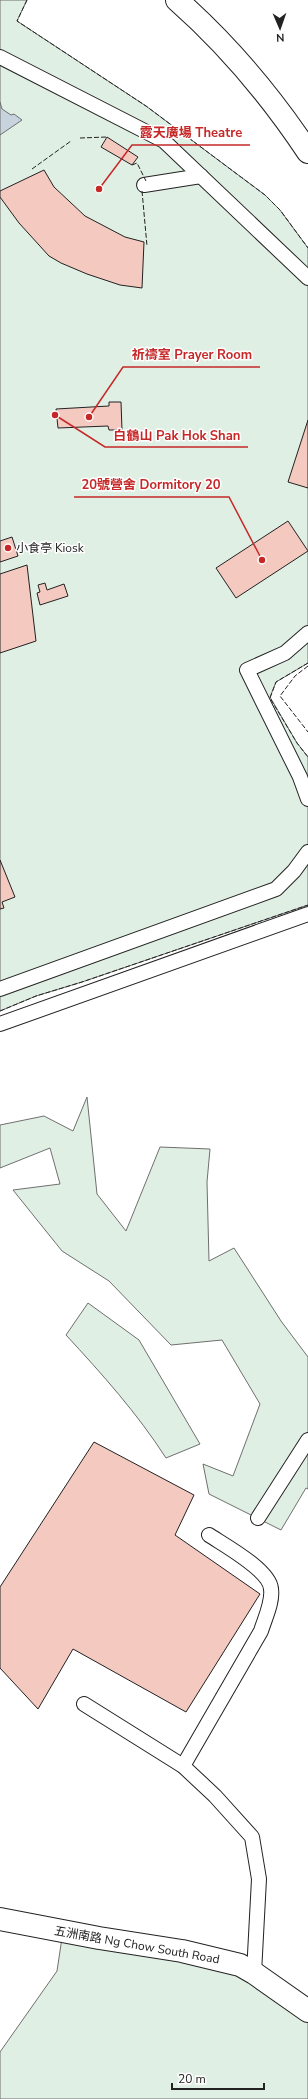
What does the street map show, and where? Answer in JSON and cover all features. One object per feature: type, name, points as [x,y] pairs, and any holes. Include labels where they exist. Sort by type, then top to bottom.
[{"type":"street","points":[[177,0],[207,27],[238,59],[267,93],[308,152]]},
{"type":"street","name":"五洲南路 Ng Chow South Road","points":[[0,1919],[99,1938],[211,1956],[240,1965],[254,1972],[308,2011]]},
{"type":"lane","points":[[0,57],[164,141],[308,278]]},
{"type":"lane","points":[[144,185],[201,176]]},
{"type":"lane","points":[[308,633],[285,653],[247,670],[300,777],[308,799]]},
{"type":"lane","points":[[0,989],[276,889],[294,871],[308,852]]},
{"type":"lane","points":[[0,1024],[308,914]]},
{"type":"lane","points":[[258,1518],[308,1440]]},
{"type":"lane","points":[[183,1766],[261,1631],[269,1607],[272,1588],[262,1571],[209,1535]]},
{"type":"lane","points":[[84,1704],[183,1766],[215,1796],[252,1837],[258,1879],[254,1972]]},
{"type":"green space","points":[[0,0],[27,0],[17,21],[146,106],[265,195],[280,210],[308,248],[308,663],[276,682],[270,697],[297,743],[308,757],[308,905],[82,982],[36,996],[0,1011]]},
{"type":"green space","points":[[87,1097],[97,1194],[126,1231],[160,1147],[210,1149],[207,1182],[209,1261],[234,1248],[281,1321],[308,1357],[308,1489],[306,1488],[281,1530],[209,1494],[203,1464],[233,1476],[260,1404],[222,1340],[171,1345],[109,1281],[62,1251],[13,1190],[60,1184],[50,1148],[0,1168],[0,1125],[44,1116],[73,1131]]},
{"type":"green space","points":[[88,1303],[139,1340],[200,1444],[166,1458],[143,1425],[106,1379],[66,1335]]},
{"type":"green space","points":[[63,1931],[211,1959],[308,2003],[308,2099],[0,2099],[0,2052],[57,1971]]},
{"type":"shaded area","points":[[0,102],[2,109],[11,115],[14,114],[22,120],[0,135]]},
{"type":"building","points":[[107,137],[138,157],[132,165],[101,147]]},
{"type":"building","points":[[44,170],[54,187],[85,216],[125,237],[144,242],[142,288],[120,285],[87,274],[61,263],[49,256],[19,223],[0,197],[0,191]]},
{"type":"building","points":[[109,402],[121,402],[122,430],[109,430],[108,426],[58,428],[56,409],[109,406]]},
{"type":"building","points":[[308,420],[308,488],[288,482]]},
{"type":"building","points":[[288,521],[308,551],[236,598],[216,568]]},
{"type":"building","name":"小食亭 Kiosk","points":[[12,537],[18,556],[0,562],[0,541]]},
{"type":"building","points":[[27,565],[36,641],[0,653],[0,574]]},
{"type":"building","points":[[45,583],[47,590],[64,584],[68,596],[40,605],[37,593],[40,592],[38,585]]},
{"type":"building","points":[[0,860],[15,897],[2,902],[4,908],[0,909]]},
{"type":"building","points":[[94,1442],[194,1495],[175,1535],[260,1594],[186,1712],[73,1649],[38,1709],[0,1668],[0,1587]]},
{"type":"fence","points":[[27,0],[17,21],[146,106],[265,195],[280,210],[308,248]]},
{"type":"fence","points":[[80,138],[107,137]]},
{"type":"fence","points":[[32,169],[71,141]]},
{"type":"fence","points":[[132,165],[137,163],[146,181]]},
{"type":"fence","points":[[142,191],[147,246]]},
{"type":"fence","points":[[308,663],[276,682],[270,698],[297,743],[308,757]]},
{"type":"fence","points":[[308,666],[295,676],[280,696],[308,732]]},
{"type":"fence","points":[[0,1011],[36,996],[82,982],[308,905]]},
{"type":"place","name":"露天廣場 Theatre","points":[[99,189]]},
{"type":"place","name":"白鶴山 Pak Hok Shan","points":[[55,415]]},
{"type":"place","name":"祈禱室 Prayer Room","points":[[89,417]]},
{"type":"place","name":"小食亭 Kiosk","points":[[8,548]]},
{"type":"place","name":"20號營舍 Dormitory 20","points":[[262,560]]}]
